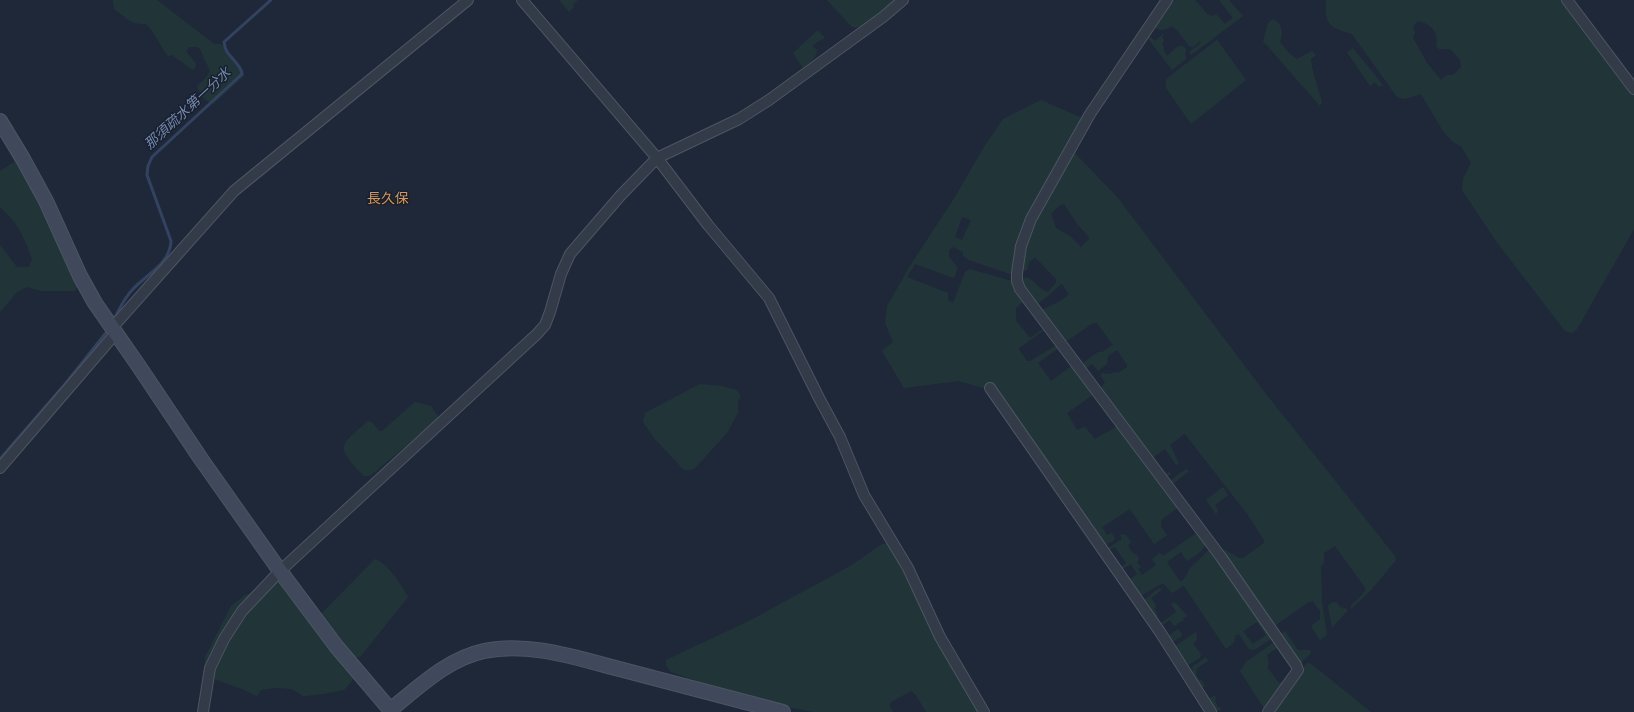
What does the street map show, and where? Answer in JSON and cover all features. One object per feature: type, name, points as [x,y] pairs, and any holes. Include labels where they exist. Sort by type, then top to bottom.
[{"type":"street","points":[[0,468],[114,331],[234,191],[468,0]]},
{"type":"street","points":[[522,0],[657,158],[708,225],[769,298],[840,437],[864,495],[908,568],[940,637],[984,712]]},
{"type":"street","points":[[203,712],[210,668],[224,639],[242,611],[280,572],[537,334],[545,324],[561,274],[570,254],[621,195],[657,158],[739,119],[769,100],[883,17],[903,0]]},
{"type":"street","points":[[1167,0],[1090,114],[1031,219],[1021,246],[1017,281],[1024,295],[1220,557],[1296,665],[1298,670],[1268,712]]},
{"type":"street","points":[[1567,0],[1634,89]]},
{"type":"street","points":[[0,121],[46,201],[80,276],[95,303],[280,572],[336,646],[391,711],[434,674],[457,660],[483,651],[505,648],[556,653],[783,712]]},
{"type":"street","points":[[990,388],[1148,615],[1211,712]]},
{"type":"green space","points":[[113,0],[157,0],[214,44],[221,44],[243,69],[244,76],[213,104],[210,103],[203,97],[197,86],[205,79],[210,71],[201,50],[197,47],[189,47],[186,51],[196,64],[193,70],[172,55],[168,56],[146,24],[132,22],[114,9]]},
{"type":"green space","points":[[559,0],[578,0],[573,4],[574,7],[569,12]]},
{"type":"green space","points":[[827,0],[898,0],[870,22],[863,26],[852,27]]},
{"type":"green space","points":[[1169,0],[1195,0],[1208,15],[1213,16],[1216,14],[1225,24],[1233,18],[1219,0],[1229,0],[1243,16],[1191,55],[1189,52],[1201,43],[1200,41],[1193,47],[1189,46],[1177,30],[1171,26],[1162,30],[1152,26]]},
{"type":"green space","points":[[1326,0],[1565,0],[1634,91],[1634,229],[1577,329],[1572,333],[1565,331],[1496,241],[1462,190],[1463,179],[1471,163],[1461,146],[1453,142],[1443,131],[1421,94],[1405,99],[1397,97],[1352,34],[1338,30],[1330,24],[1326,15]],"holes":[[[1418,21],[1431,27],[1435,33],[1437,41],[1436,46],[1439,49],[1450,49],[1460,60],[1461,67],[1453,75],[1447,75],[1441,80],[1427,63],[1413,38],[1415,33],[1413,26]]]},
{"type":"green space","points":[[1273,19],[1279,24],[1281,29],[1282,35],[1280,42],[1290,54],[1297,59],[1312,51],[1316,55],[1311,59],[1312,68],[1322,102],[1320,106],[1263,41],[1268,23]]},
{"type":"green space","points":[[818,30],[825,38],[812,46],[817,50],[816,56],[803,68],[793,53]]},
{"type":"green space","points":[[1163,34],[1162,37],[1164,41],[1162,44],[1167,56],[1178,46],[1183,46],[1186,49],[1185,56],[1187,58],[1172,70],[1147,37],[1148,35],[1155,41]]},
{"type":"green space","points":[[1217,40],[1246,80],[1191,124],[1166,88],[1166,79]]},
{"type":"green space","points":[[1353,48],[1383,85],[1379,87],[1375,82],[1370,86],[1347,52]]},
{"type":"green space","points":[[1041,100],[1082,118],[1069,147],[1117,197],[1266,394],[1395,556],[1396,560],[1371,590],[1351,609],[1351,606],[1366,589],[1335,546],[1324,553],[1324,563],[1321,566],[1322,602],[1327,635],[1320,640],[1311,626],[1320,619],[1320,611],[1313,601],[1309,602],[1273,627],[1271,639],[1254,650],[1249,649],[1239,634],[1235,636],[1231,645],[1226,649],[1184,586],[1172,593],[1163,583],[1138,597],[1128,581],[1137,574],[1131,564],[1121,570],[1120,568],[1126,563],[1115,547],[1109,550],[1108,548],[1122,539],[1120,535],[1125,534],[1131,542],[1128,546],[1139,558],[1137,563],[1141,567],[1138,569],[1142,575],[1156,565],[1152,559],[1160,553],[1163,556],[1198,532],[1207,544],[1199,553],[1187,561],[1181,552],[1167,562],[1179,580],[1182,581],[1190,568],[1209,550],[1225,550],[1239,558],[1243,558],[1264,543],[1264,540],[1248,515],[1185,434],[1182,434],[1183,435],[1170,445],[1179,463],[1176,465],[1165,449],[1151,459],[1164,475],[1169,472],[1171,474],[1164,479],[1099,391],[1105,382],[1100,375],[1103,373],[1118,373],[1127,367],[1127,365],[1117,350],[1108,356],[1107,364],[1098,371],[1092,364],[1084,370],[1080,365],[1098,352],[1102,352],[1113,345],[1097,323],[1093,323],[1064,343],[1042,310],[1060,301],[1069,294],[1062,284],[1042,301],[1035,304],[1023,286],[1022,279],[1026,277],[1048,292],[1056,283],[1056,279],[1035,257],[1029,262],[1027,270],[1023,271],[1021,268],[1013,275],[969,260],[963,256],[963,252],[953,247],[949,250],[949,257],[958,268],[954,278],[915,264],[907,277],[948,293],[948,300],[953,303],[965,272],[970,269],[1015,282],[1025,300],[1016,308],[1016,321],[1030,338],[1046,327],[1047,328],[1019,348],[1019,350],[1027,361],[1030,361],[1057,345],[1060,347],[1038,363],[1051,381],[1073,365],[1094,394],[1067,413],[1077,430],[1085,427],[1095,439],[1118,426],[1179,507],[1161,520],[1161,527],[1167,535],[1154,544],[1130,509],[1102,527],[1107,535],[1112,533],[1115,539],[1112,542],[1105,544],[997,392],[959,381],[904,388],[882,351],[893,342],[885,323],[887,306],[910,266],[1003,119]],"holes":[[[1064,204],[1078,225],[1089,237],[1089,239],[1081,247],[1070,236],[1056,228],[1051,214],[1060,205]],[[962,217],[971,220],[962,240],[955,237]],[[1257,622],[1266,635],[1253,644],[1243,631]]]},
{"type":"green space","points":[[16,161],[20,162],[78,286],[75,291],[41,291],[27,287],[17,292],[0,312],[0,245],[17,267],[29,267],[32,259],[20,230],[0,207],[0,171]]},
{"type":"green space","points":[[700,384],[722,386],[737,390],[741,397],[738,400],[738,413],[727,433],[694,469],[686,470],[683,469],[654,438],[643,422],[645,413]]},
{"type":"green space","points":[[415,402],[431,406],[439,418],[370,476],[364,476],[345,453],[344,446],[346,442],[368,421],[372,422],[379,431],[382,431]]},
{"type":"green space","points":[[1186,469],[1189,471],[1170,486],[1168,482]]},
{"type":"green space","points":[[1223,487],[1228,495],[1215,505],[1218,511],[1216,514],[1206,500]]},
{"type":"green space","points":[[890,543],[982,712],[926,712],[916,695],[911,691],[891,702],[889,705],[893,712],[814,712],[777,705],[711,686],[671,672],[666,665],[666,660],[751,620],[852,565],[882,544]]},
{"type":"green space","points":[[375,559],[385,566],[398,580],[408,597],[360,657],[355,658],[321,614]]},
{"type":"green space","points":[[280,579],[354,678],[344,690],[303,696],[292,689],[276,688],[261,690],[257,696],[214,679],[205,669],[205,657],[231,606],[245,595],[255,592]]},
{"type":"green space","points":[[1159,588],[1162,590],[1151,598],[1156,605],[1155,609],[1158,616],[1154,618],[1143,601]]},
{"type":"green space","points":[[1175,602],[1187,616],[1183,618],[1184,620],[1174,626],[1170,620],[1162,625],[1161,623],[1176,612],[1171,604]]},
{"type":"green space","points":[[1336,602],[1340,607],[1347,609],[1347,611],[1332,628],[1328,606],[1331,603]]},
{"type":"green space","points":[[1178,629],[1182,634],[1181,637],[1172,642],[1168,636]]},
{"type":"green space","points":[[1285,631],[1298,650],[1310,650],[1311,653],[1300,664],[1279,636]]},
{"type":"green space","points":[[1196,632],[1197,639],[1193,644],[1201,654],[1200,658],[1188,665],[1185,664],[1174,647]]},
{"type":"green space","points":[[1273,643],[1277,643],[1293,670],[1277,648],[1267,655],[1269,664],[1267,667],[1279,683],[1282,682],[1284,685],[1265,710],[1240,671],[1246,662]]},
{"type":"green space","points":[[1206,657],[1208,661],[1197,668],[1196,675],[1205,686],[1201,689],[1189,673],[1193,670],[1192,667]]},
{"type":"green space","points":[[1307,663],[1310,663],[1371,712],[1270,712]]},
{"type":"green space","points":[[1215,695],[1215,700],[1218,707],[1222,708],[1217,712],[1208,699]]},
{"type":"waterway","name":"那須疏水第一分水","points":[[113,321],[130,293],[157,268],[167,256],[170,249],[171,241],[147,175],[148,166],[152,157],[242,74],[241,70],[227,52],[224,42],[271,0]]},
{"type":"waterway","name":"那須疏水第一分水","points":[[0,459],[66,383],[109,329]]},
{"type":"district","name":"長久保","points":[[388,199]]}]
